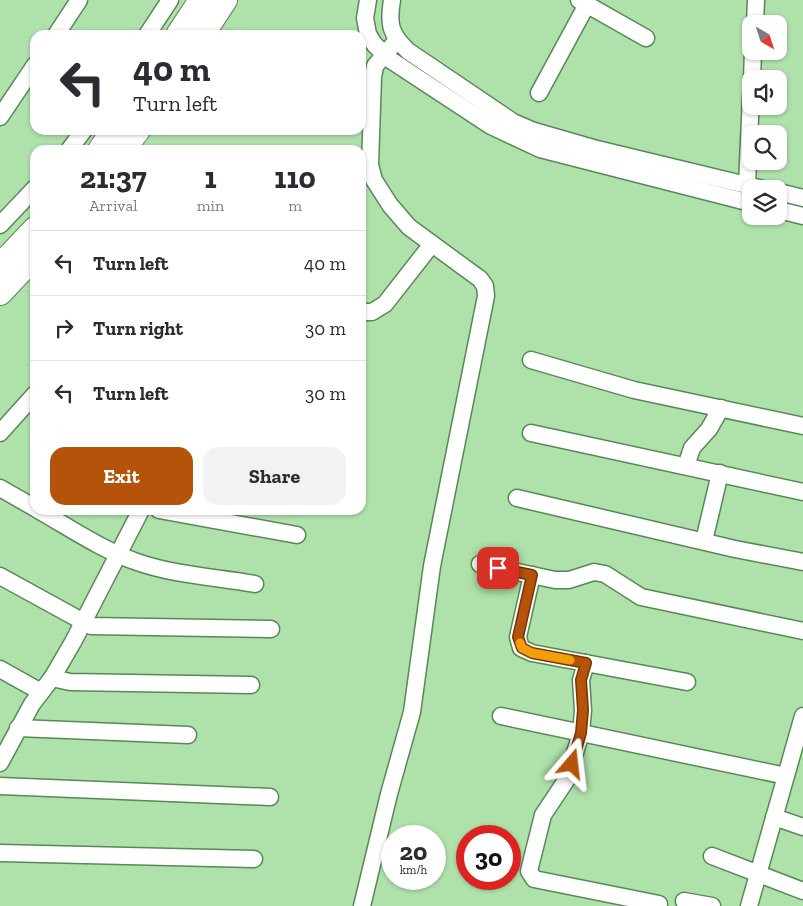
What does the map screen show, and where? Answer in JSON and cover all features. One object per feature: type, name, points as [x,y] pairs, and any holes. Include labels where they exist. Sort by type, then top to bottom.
[{"type":"street","points":[[59,30],[79,0]]},
{"type":"street","points":[[150,30],[170,0]]},
{"type":"street","points":[[181,30],[202,0]]},
{"type":"street","points":[[205,30],[225,0]]},
{"type":"street","points":[[368,0],[365,18],[368,34],[374,44],[384,54],[512,138],[540,149],[742,200]]},
{"type":"street","points":[[392,0],[390,26],[396,40],[408,51],[513,122],[534,131],[593,148],[742,184]]},
{"type":"street","points":[[755,15],[756,0]]},
{"type":"street","points":[[539,93],[584,1],[646,38]]},
{"type":"street","points":[[362,906],[389,794],[412,712],[432,566],[486,296],[485,286],[480,279],[409,227],[390,205],[374,180],[370,165],[373,77],[375,66],[396,40]]},
{"type":"street","points":[[0,117],[30,73]]},
{"type":"street","points":[[747,180],[750,115]]},
{"type":"street","points":[[0,225],[30,193]]},
{"type":"street","points":[[787,194],[803,198]]},
{"type":"street","points":[[787,212],[803,216]]},
{"type":"street","points":[[0,266],[30,234]]},
{"type":"street","points":[[366,312],[372,312],[385,304],[432,244]]},
{"type":"street","points":[[0,294],[30,261]]},
{"type":"street","points":[[532,360],[634,390],[803,426]]},
{"type":"street","points":[[0,433],[30,400]]},
{"type":"street","points":[[686,466],[692,448],[709,429],[721,408]]},
{"type":"street","points":[[531,433],[803,492]]},
{"type":"street","points":[[704,540],[720,474]]},
{"type":"street","points":[[0,488],[30,506]]},
{"type":"street","points":[[517,498],[803,562]]},
{"type":"street","points":[[46,515],[89,540],[158,568],[255,584]]},
{"type":"street","points":[[1,757],[41,692],[52,678],[120,554],[139,515]]},
{"type":"street","points":[[187,515],[297,535]]},
{"type":"street","points":[[480,564],[562,580],[569,580],[583,574],[605,574],[640,597],[803,631]]},
{"type":"street","points":[[532,575],[518,637],[522,648],[532,653],[686,682]]},
{"type":"street","points":[[0,576],[91,626],[271,629]]},
{"type":"street","points":[[586,663],[581,680],[583,710],[581,733],[567,779],[543,815],[530,871],[534,879],[658,904]]},
{"type":"street","points":[[0,669],[41,692]]},
{"type":"street","points":[[52,678],[70,682],[251,685]]},
{"type":"street","points":[[502,716],[786,776]]},
{"type":"street","points":[[749,906],[803,716]]},
{"type":"street","points":[[18,728],[188,735]]},
{"type":"street","points":[[0,786],[270,797]]},
{"type":"street","points":[[774,817],[803,827]]},
{"type":"street","points":[[0,853],[254,859]]},
{"type":"street","points":[[712,856],[803,891]]},
{"type":"street","points":[[684,901],[712,906]]},
{"type":"slow traffic","points":[[520,643],[522,648],[532,653],[570,660]]},
{"type":"route","points":[[498,568],[532,575],[518,637],[522,648],[532,653],[586,663],[580,692],[583,710],[581,733],[572,764]]}]
